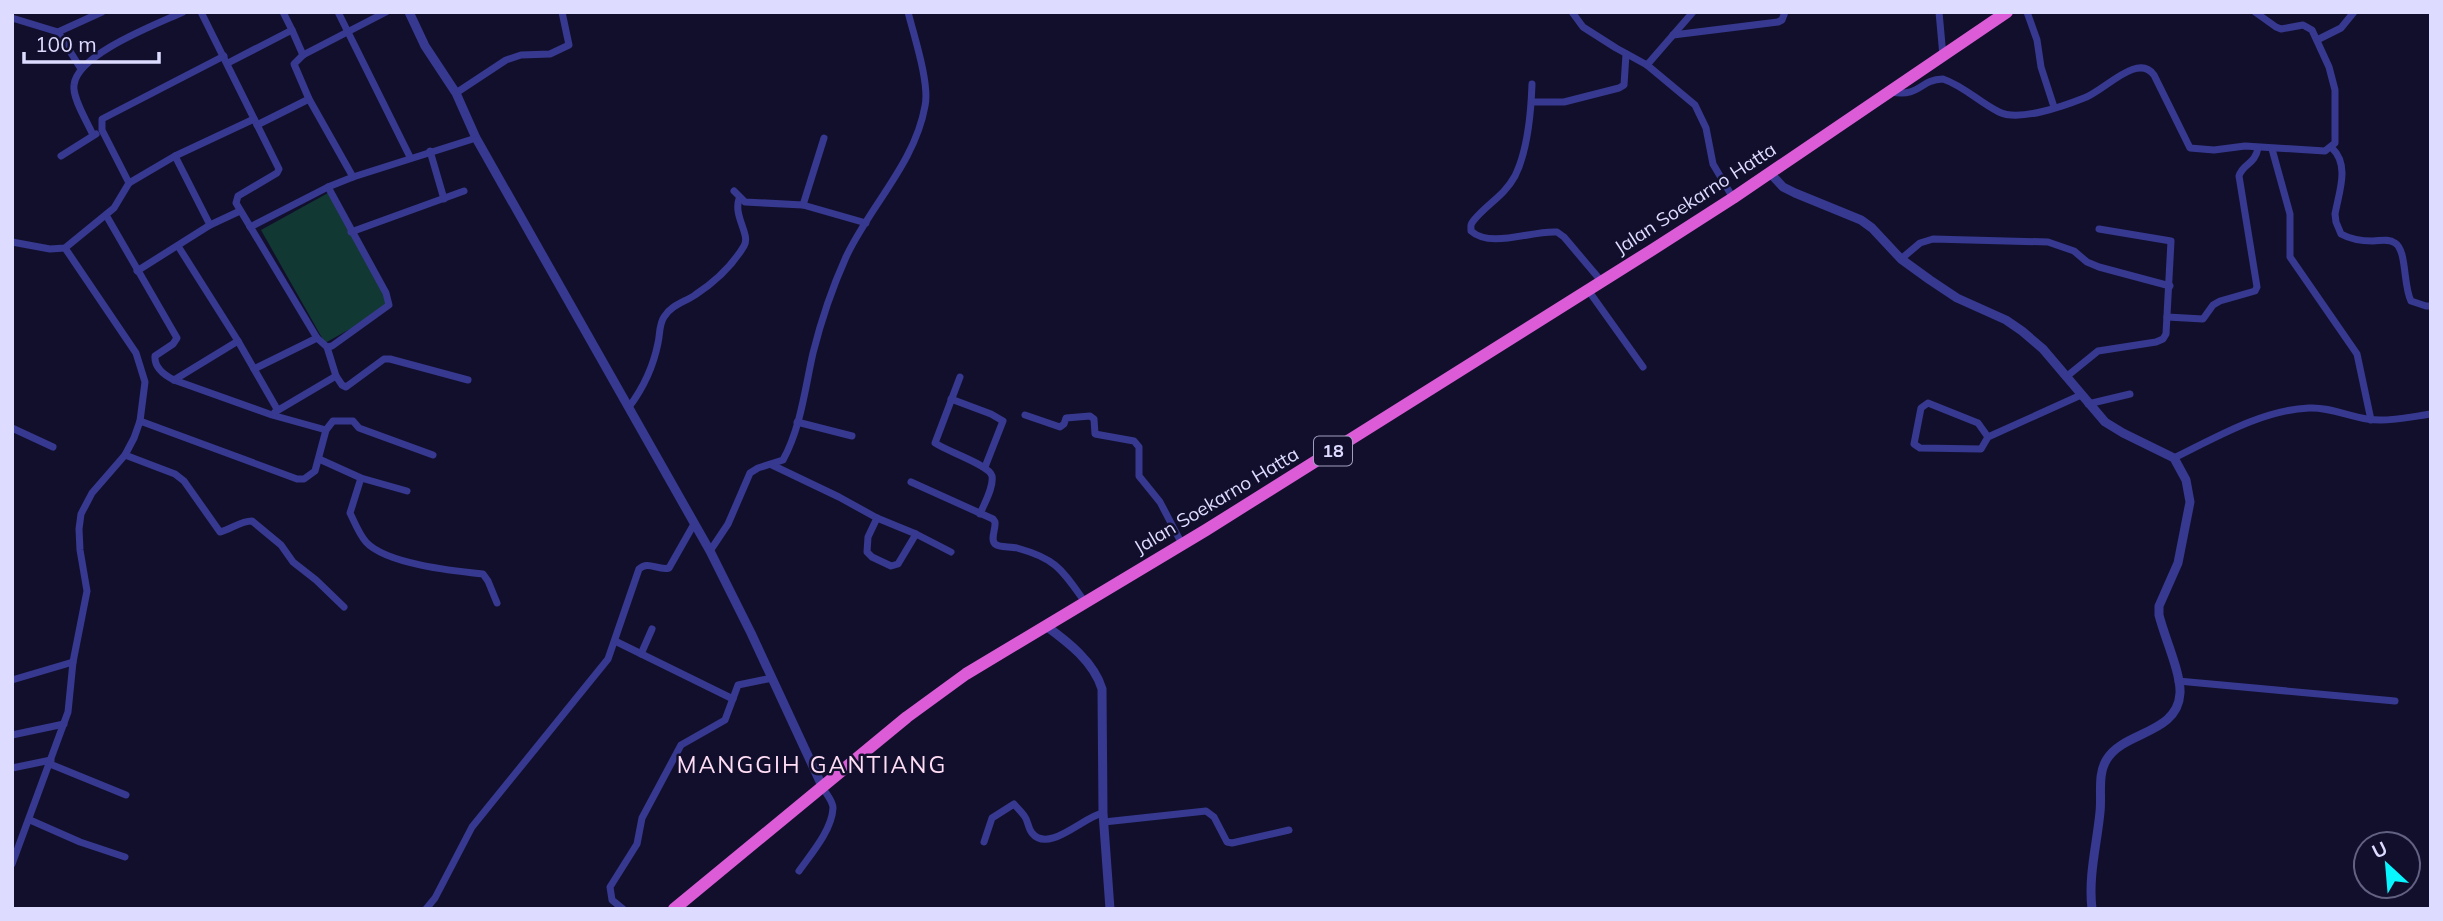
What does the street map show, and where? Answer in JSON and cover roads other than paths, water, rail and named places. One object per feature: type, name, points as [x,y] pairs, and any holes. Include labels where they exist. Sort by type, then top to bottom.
[{"type":"highway","name":"Jalan Soekarno Hatta","points":[[674,909],[907,717],[956,681],[1182,544],[1602,282],[1733,198],[2007,12]]},
{"type":"street","points":[[58,32],[102,12]]},
{"type":"street","points":[[93,135],[74,93],[74,82],[81,69],[110,45],[184,12]]},
{"type":"street","points":[[201,12],[279,171],[238,196],[236,203],[317,338],[327,347],[341,385],[346,387],[384,359],[468,380]]},
{"type":"street","points":[[283,12],[303,55]]},
{"type":"street","points":[[338,12],[410,157]]},
{"type":"street","points":[[353,177],[294,68],[296,61],[303,55],[386,12]]},
{"type":"street","points":[[409,12],[425,46],[456,93],[476,138],[710,551],[831,802],[832,810],[821,840],[799,871]]},
{"type":"street","points":[[456,93],[513,57],[550,54],[569,45],[562,12]]},
{"type":"street","points":[[710,551],[728,524],[750,473],[783,460],[788,451],[822,323],[846,257],[904,160],[918,131],[926,102],[925,86],[908,12]]},
{"type":"street","points":[[1572,12],[1583,27],[1647,65],[1695,104],[1701,114],[1713,164],[1733,198]]},
{"type":"street","points":[[1647,65],[1693,12]]},
{"type":"street","points":[[1673,35],[1778,22],[1782,20],[1785,12]]},
{"type":"street","points":[[1939,12],[1943,56]]},
{"type":"street","points":[[2027,12],[2037,40],[2040,67],[2054,107]]},
{"type":"street","points":[[2255,12],[2276,27],[2308,26],[2317,40],[2329,67],[2335,90],[2336,136],[2332,148]]},
{"type":"street","points":[[2317,40],[2341,28],[2354,12]]},
{"type":"street","points":[[12,18],[58,32],[81,69]]},
{"type":"street","points":[[129,183],[102,130],[101,121],[104,117],[292,30]]},
{"type":"street","points":[[1532,102],[1564,102],[1619,88],[1624,85],[1626,54]]},
{"type":"street","points":[[1891,92],[1906,94],[1930,81],[1943,79],[1996,111],[2010,116],[2085,98],[2131,69],[2143,66],[2149,68],[2154,75],[2190,148],[2214,150],[2245,146],[2319,152],[2332,148]]},
{"type":"street","points":[[1532,84],[1532,102],[1523,156],[1515,175],[1500,197],[1475,220],[1471,231],[1481,237],[1496,238],[1552,231],[1561,233],[1602,282]]},
{"type":"street","points":[[12,242],[50,249],[65,248],[106,215],[122,198],[129,183],[175,156],[309,99]]},
{"type":"street","points":[[61,156],[102,130]]},
{"type":"street","points":[[250,227],[353,177],[476,138]]},
{"type":"street","points":[[803,205],[824,138]]},
{"type":"street","points":[[2167,317],[2203,319],[2213,305],[2220,301],[2255,291],[2257,287],[2239,176],[2257,157],[2258,148]]},
{"type":"street","points":[[2332,148],[2339,155],[2343,166],[2335,214],[2341,234],[2351,239],[2381,239],[2395,243],[2401,250],[2406,292],[2411,301],[2431,306]]},
{"type":"street","points":[[2272,149],[2290,214],[2290,257],[2357,354],[2371,420]]},
{"type":"street","points":[[430,151],[444,199]]},
{"type":"street","points":[[175,156],[211,225]]},
{"type":"street","points":[[1770,173],[1783,187],[1861,220],[1901,259],[1957,298],[2006,320],[2022,331],[2043,349],[2105,422],[2174,458],[2186,480],[2190,502],[2178,564],[2159,606],[2180,694],[2170,718],[2112,752],[2103,769],[2099,831],[2093,863],[2092,909]]},
{"type":"street","points":[[327,347],[389,305],[386,293],[328,187]]},
{"type":"street","points":[[351,232],[464,191]]},
{"type":"street","points":[[734,191],[739,199],[745,202],[803,205],[866,223]]},
{"type":"street","points":[[629,407],[647,379],[664,317],[728,270],[744,246],[745,235],[738,217],[739,199]]},
{"type":"street","points":[[137,271],[211,225],[240,211]]},
{"type":"street","points":[[106,215],[177,338],[154,359],[162,374],[326,430]]},
{"type":"street","points":[[2066,377],[2098,351],[2163,339],[2166,334],[2171,241],[2099,229]]},
{"type":"street","points":[[1901,259],[1920,243],[1933,239],[2048,242],[2074,251],[2087,262],[2099,267],[2169,286]]},
{"type":"street","points":[[178,246],[238,341],[274,412]]},
{"type":"street","points":[[12,864],[68,712],[73,662],[87,591],[79,540],[81,514],[92,493],[125,455],[140,421],[145,382],[136,353],[65,248]]},
{"type":"street","points":[[1588,290],[1643,367]]},
{"type":"street","points":[[254,369],[317,338]]},
{"type":"street","points":[[174,380],[238,341]]},
{"type":"street","points":[[274,412],[336,376]]},
{"type":"street","points":[[960,377],[935,443],[985,467],[991,473],[992,481],[979,514]]},
{"type":"street","points":[[2088,404],[2130,394]]},
{"type":"street","points":[[1988,437],[1978,423],[1928,403],[1921,408],[1914,440],[1916,447],[1920,448],[1978,449],[1984,447],[1988,437],[2081,395]]},
{"type":"street","points":[[951,400],[1003,421],[985,467]]},
{"type":"street","points":[[2174,458],[2235,428],[2283,412],[2326,408],[2371,420],[2431,414]]},
{"type":"street","points":[[1024,415],[1060,427],[1066,418],[1090,416],[1095,421],[1095,434],[1134,440],[1139,447],[1139,476],[1160,502],[1182,544]]},
{"type":"street","points":[[140,421],[291,478],[304,479],[315,471],[326,430],[333,421],[353,421],[359,428],[433,455]]},
{"type":"street","points":[[797,422],[852,436]]},
{"type":"street","points":[[12,428],[53,447]]},
{"type":"street","points":[[125,455],[175,474],[184,481],[220,532],[252,521],[281,545],[293,562],[344,607]]},
{"type":"street","points":[[319,459],[361,478],[407,491]]},
{"type":"street","points":[[772,465],[951,552]]},
{"type":"street","points":[[361,478],[350,513],[367,543],[382,553],[425,566],[483,574],[497,603]]},
{"type":"street","points":[[911,481],[996,522],[992,539],[995,544],[1013,547],[1051,561],[1061,569],[1085,603]]},
{"type":"street","points":[[877,518],[868,537],[867,552],[891,566],[898,564],[916,534]]},
{"type":"street","points":[[426,909],[435,898],[472,827],[608,659],[639,569],[643,565],[669,568],[694,524]]},
{"type":"street","points":[[1046,626],[1076,650],[1099,679],[1102,699],[1103,817],[1110,909]]},
{"type":"street","points":[[641,654],[652,629]]},
{"type":"street","points":[[615,641],[733,699]]},
{"type":"street","points":[[12,680],[73,662]]},
{"type":"street","points":[[623,909],[612,900],[610,887],[638,844],[642,818],[681,745],[725,720],[738,685],[772,678]]},
{"type":"street","points":[[2178,681],[2395,701]]},
{"type":"street","points":[[12,735],[64,724]]},
{"type":"street","points":[[12,768],[50,762],[126,795]]},
{"type":"street","points":[[984,842],[992,818],[1014,804],[1025,816],[1032,834],[1042,839],[1056,838],[1085,819],[1206,811],[1214,817],[1227,842],[1289,830]]},
{"type":"street","points":[[30,820],[125,858]]},
{"type":"district","name":"MANGGIH GANTIANG","points":[[812,765]]}]
